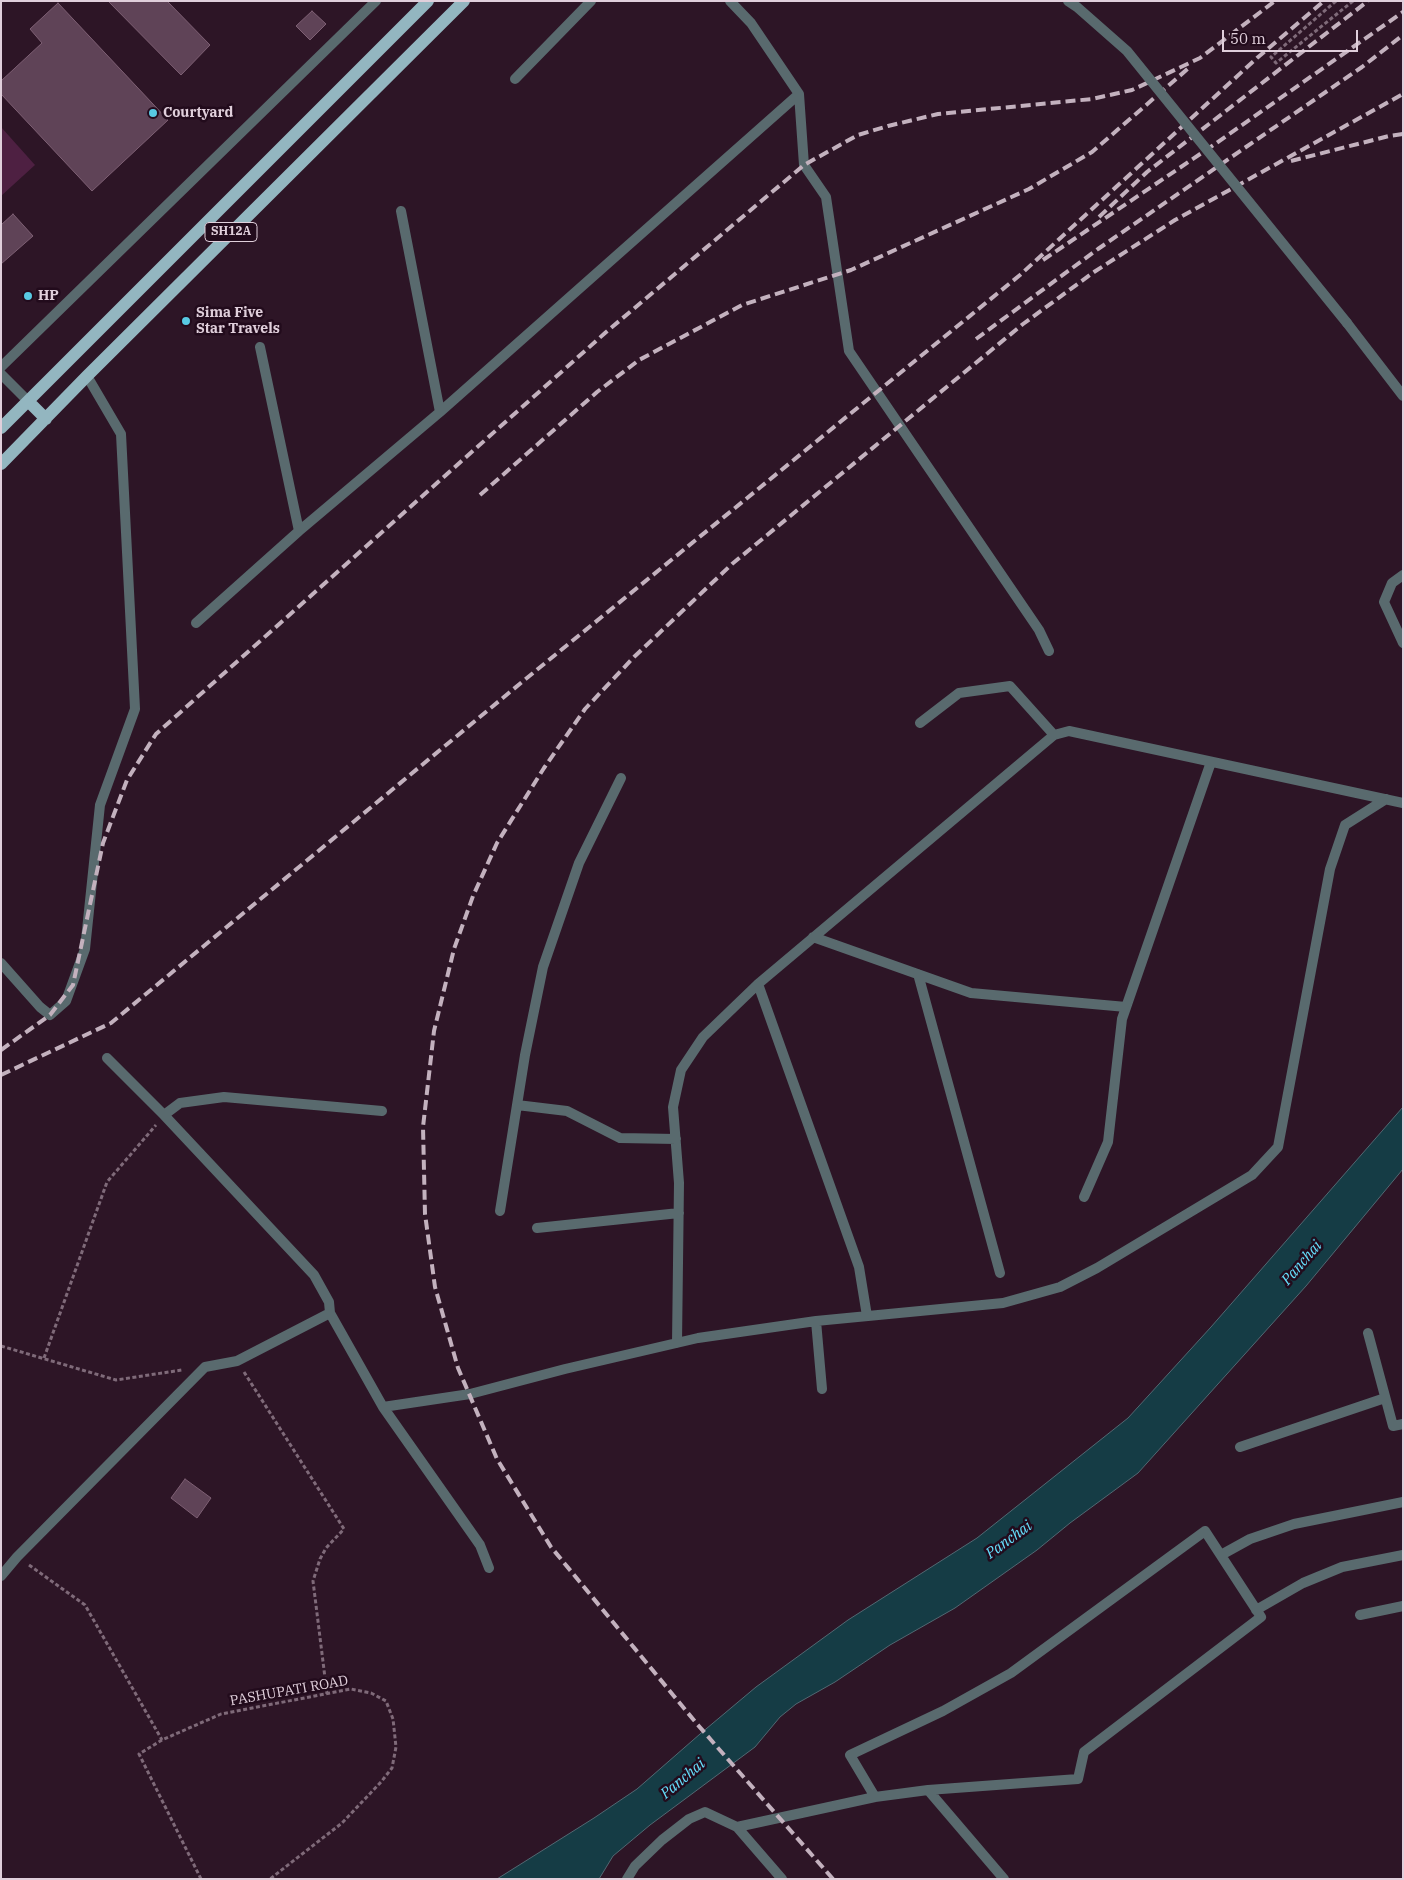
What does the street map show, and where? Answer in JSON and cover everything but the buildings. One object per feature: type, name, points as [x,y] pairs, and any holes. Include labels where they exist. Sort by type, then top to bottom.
[{"type":"main road","name":"SH12A","points":[[1,428],[428,1]]},
{"type":"main road","name":"SH12A","points":[[1,464],[464,1]]},
{"type":"main road","points":[[28,401],[46,418]]},
{"type":"street","points":[[1,367],[376,1]]},
{"type":"street","points":[[515,79],[591,1]]},
{"type":"street","points":[[730,1],[751,23],[799,94],[804,165],[826,197],[849,351],[1039,630],[1049,651]]},
{"type":"street","points":[[1068,1],[1077,6],[1126,51],[1347,323],[1403,396]]},
{"type":"street","points":[[196,622],[440,412],[799,94]]},
{"type":"street","points":[[400,211],[440,412]]},
{"type":"street","points":[[260,347],[299,532]]},
{"type":"street","points":[[1,374],[28,401]]},
{"type":"street","points":[[1,963],[40,1007],[50,1014],[66,1000],[85,949],[100,805],[134,709],[121,434],[87,376]]},
{"type":"street","points":[[1403,575],[1392,583],[1384,602],[1403,643]]},
{"type":"street","points":[[920,724],[959,693],[1010,686],[1054,735]]},
{"type":"street","points":[[677,1343],[679,1213],[674,1107],[681,1070],[703,1037],[758,984],[1054,735],[1069,731],[1403,803]]},
{"type":"street","points":[[1084,1197],[1108,1142],[1122,1019],[1210,762]]},
{"type":"street","points":[[500,1211],[525,1055],[543,967],[579,863],[621,778]]},
{"type":"street","points":[[382,1407],[470,1394],[565,1369],[677,1343],[816,1321],[1003,1303],[1060,1287],[1097,1268],[1252,1175],[1278,1147],[1330,869],[1345,825],[1386,799]]},
{"type":"street","points":[[813,937],[971,993],[1126,1007]]},
{"type":"street","points":[[918,974],[1000,1273]]},
{"type":"street","points":[[758,984],[859,1267],[867,1316]]},
{"type":"street","points":[[107,1058],[164,1115],[314,1276],[329,1302],[330,1313],[382,1407],[480,1545],[489,1568]]},
{"type":"street","points":[[164,1115],[180,1103],[224,1097],[382,1111]]},
{"type":"street","points":[[517,1105],[567,1111],[620,1138],[676,1139]]},
{"type":"street","points":[[537,1228],[679,1213]]},
{"type":"street","points":[[1,1576],[17,1557],[205,1367],[236,1361],[330,1313]]},
{"type":"street","points":[[816,1321],[822,1389]]},
{"type":"street","points":[[1368,1333],[1393,1426],[1403,1424]]},
{"type":"street","points":[[1240,1447],[1385,1398]]},
{"type":"street","points":[[1221,1555],[1250,1539],[1294,1524],[1403,1502]]},
{"type":"street","points":[[737,1827],[875,1797],[928,1790],[1078,1779],[1084,1752],[1261,1617],[1205,1531],[1011,1673],[943,1711],[850,1755],[875,1797]]},
{"type":"street","points":[[1256,1610],[1303,1583],[1342,1567],[1403,1555]]},
{"type":"street","points":[[1360,1615],[1403,1606]]},
{"type":"street","points":[[928,1790],[1004,1879]]},
{"type":"street","points":[[627,1879],[635,1866],[662,1840],[689,1819],[705,1812],[737,1827],[782,1879]]},
{"type":"path","points":[[1336,1],[1271,57],[1276,63],[1353,1]]},
{"type":"path","points":[[44,1358],[107,1182],[164,1115]]},
{"type":"path","points":[[1,1346],[116,1380],[205,1367]]},
{"type":"path","points":[[236,1361],[344,1529],[326,1548],[320,1559],[313,1581],[327,1694]]},
{"type":"path","points":[[17,1557],[84,1605],[162,1740]]},
{"type":"path","name":"PASHUPATI ROAD","points":[[201,1879],[139,1754],[162,1740],[221,1714],[351,1689],[371,1693],[386,1701],[393,1719],[396,1747],[392,1768],[382,1782],[342,1824],[270,1879]]},
{"type":"shaded area","points":[[1,127],[35,165],[1,196]]},
{"type":"water","name":"Panchai","points":[[1403,1107],[1403,1169],[1306,1286],[1138,1473],[1037,1550],[955,1608],[890,1645],[835,1682],[796,1704],[780,1717],[755,1747],[650,1825],[613,1856],[599,1879],[497,1879],[637,1789],[756,1687],[848,1620],[977,1538],[1128,1418],[1211,1327]]},
{"type":"railway","points":[[1,1050],[50,1015],[73,985],[103,843],[127,780],[156,734],[605,333],[804,165],[858,135],[938,114],[1092,99],[1132,90],[1200,58],[1275,1]]},
{"type":"railway","points":[[1,1075],[111,1023],[522,682],[1020,275],[1257,58],[1324,1]]},
{"type":"railway","points":[[1099,217],[1147,172],[1368,1]]},
{"type":"railway","points":[[1043,260],[1215,144],[1403,12]]},
{"type":"railway","points":[[976,339],[1098,249],[1362,67],[1403,35]]},
{"type":"railway","points":[[480,495],[597,392],[639,360],[742,305],[851,270],[1029,189],[1092,152],[1191,66]]},
{"type":"railway","points":[[833,1879],[697,1724],[551,1547],[497,1459],[458,1368],[435,1287],[425,1214],[423,1127],[434,1031],[454,949],[473,896],[497,843],[544,768],[585,709],[634,657],[732,564],[1023,324],[1094,272],[1175,220],[1403,94]]},
{"type":"railway","points":[[1291,161],[1403,134]]},
{"type":"place","name":"Courtyard","points":[[153,113]]},
{"type":"place","name":"HP","points":[[28,296]]},
{"type":"place","name":"Sima Five Star Travels","points":[[186,321]]}]
